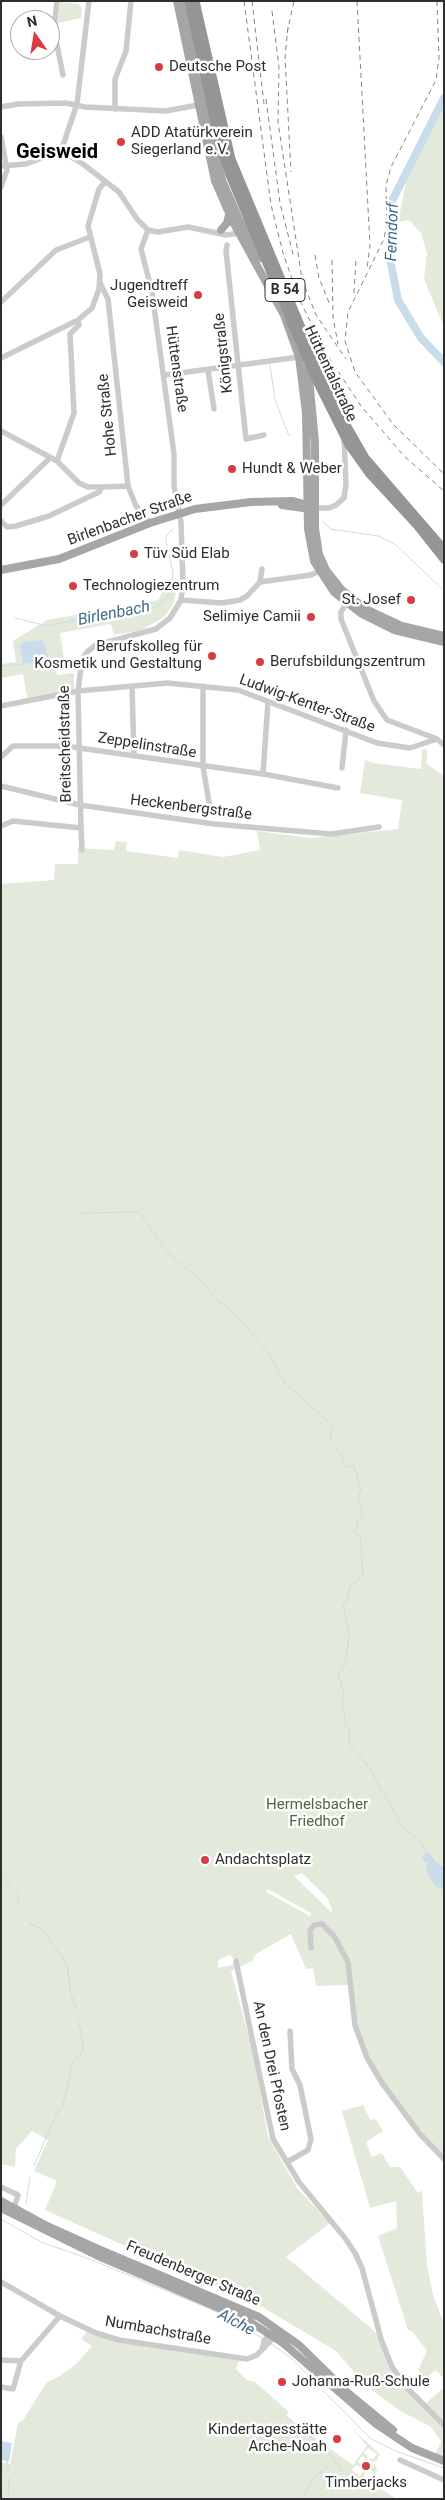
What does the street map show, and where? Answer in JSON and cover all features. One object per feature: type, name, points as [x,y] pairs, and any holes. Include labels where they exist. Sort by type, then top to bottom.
[{"type":"highway","name":"Hüttentalstraße","points":[[188,1],[216,127],[230,175],[324,398],[340,431],[360,462],[417,525],[444,560]]},
{"type":"highway","name":"Hüttentalstraße","points":[[195,1],[231,159],[329,395],[365,458],[444,550]]},
{"type":"main road","points":[[177,1],[198,105],[229,215],[290,312],[306,358],[314,421],[310,546],[319,570],[327,583],[348,601],[394,630],[444,642]]},
{"type":"main road","points":[[184,1],[219,181],[239,229],[284,315],[298,357],[306,414],[310,507],[321,559],[348,601],[399,625],[444,636]]},
{"type":"main road","points":[[221,230],[227,223],[229,215]]},
{"type":"main road","points":[[293,502],[301,497],[308,484]]},
{"type":"main road","name":"Birlenbacher Straße","points":[[270,502],[310,507]]},
{"type":"main road","name":"Birlenbacher Straße","points":[[1,570],[32,566],[59,559],[179,513],[218,505],[293,502],[310,507]]},
{"type":"main road","name":"Freudenberger Straße","points":[[1,2201],[98,2249],[242,2308],[275,2332],[305,2350],[379,2420],[427,2454],[444,2461]]},
{"type":"main road","name":"Freudenberger Straße","points":[[1,2208],[96,2255],[275,2332]]},
{"type":"street","points":[[56,1],[54,30],[63,74]]},
{"type":"street","points":[[61,151],[77,104],[89,2],[81,1]]},
{"type":"street","points":[[115,109],[115,79],[126,51],[132,1]]},
{"type":"street","points":[[1,107],[21,104],[77,104],[115,109],[166,111],[198,105]]},
{"type":"street","points":[[1,136],[4,166],[1,187]]},
{"type":"street","points":[[4,166],[26,164],[61,151],[119,192],[137,220],[148,230],[158,232],[188,227],[226,235],[239,229]]},
{"type":"street","points":[[1,358],[78,320],[89,312],[96,300],[100,274],[88,226],[99,189],[105,182]]},
{"type":"street","points":[[211,231],[239,229]]},
{"type":"street","name":"Hüttenstraße","points":[[148,230],[142,241],[141,249],[152,292],[165,375],[174,454],[174,486],[179,513]]},
{"type":"street","points":[[1,302],[56,250],[90,236]]},
{"type":"street","name":"Königstraße","points":[[227,245],[226,251],[246,439],[264,435]]},
{"type":"street","points":[[100,283],[108,299]]},
{"type":"street","points":[[96,300],[101,297],[108,299]]},
{"type":"street","name":"Hohe Straße","points":[[108,299],[128,486],[136,506],[150,523]]},
{"type":"street","points":[[57,461],[74,413],[70,334],[79,325],[78,320]]},
{"type":"street","points":[[165,375],[298,357]]},
{"type":"street","points":[[208,370],[214,409]]},
{"type":"street","points":[[310,507],[336,505],[345,494],[341,407]]},
{"type":"street","points":[[1,431],[57,461],[79,483],[88,487],[128,486]]},
{"type":"street","points":[[1,505],[50,458]]},
{"type":"street","points":[[1,521],[7,526],[16,526],[49,516],[99,492],[102,488]]},
{"type":"street","points":[[179,513],[183,584],[181,600],[231,603],[247,596],[260,582],[262,569]]},
{"type":"street","points":[[260,582],[311,574],[319,570]]},
{"type":"street","name":"Breitscheidstraße","points":[[82,850],[78,748],[80,664],[90,648],[156,629],[170,618],[181,600]]},
{"type":"street","points":[[348,601],[341,612],[341,619],[374,701],[387,720],[437,739],[444,745]]},
{"type":"street","name":"Ludwig-Kenter-Straße","points":[[1,706],[78,691],[167,683],[238,690],[377,743],[410,748],[437,739]]},
{"type":"street","points":[[132,686],[134,756]]},
{"type":"street","points":[[203,686],[203,767]]},
{"type":"street","points":[[263,774],[268,702]]},
{"type":"street","points":[[342,768],[346,730]]},
{"type":"street","name":"Zeppelinstraße","points":[[1,757],[13,746],[78,748],[263,774],[338,788]]},
{"type":"street","name":"Zeppelinstraße","points":[[203,767],[210,808]]},
{"type":"street","name":"Heckenbergstraße","points":[[1,786],[80,805],[214,824],[331,834],[379,827]]},
{"type":"street","points":[[1,826],[12,821],[81,828]]},
{"type":"street","points":[[311,1948],[309,1934],[314,1925],[322,1924],[337,1940],[348,1962],[355,2025],[367,2058],[382,2083],[420,2134],[444,2159]]},
{"type":"street","name":"An den Drei Pfosten","points":[[236,1961],[259,2067],[266,2113],[273,2139],[299,2182],[355,2253],[362,2268],[381,2338],[392,2366],[408,2389],[444,2425]]},
{"type":"street","points":[[287,2162],[308,2150],[311,2139],[300,2085],[292,2070],[290,2031]]},
{"type":"street","points":[[1,2187],[18,2195],[14,2208]]},
{"type":"street","name":"Numbachstraße","points":[[1,2282],[60,2316],[96,2333],[119,2340],[204,2352],[240,2360],[254,2358],[261,2352],[275,2332]]},
{"type":"street","points":[[1,2387],[13,2389],[21,2361],[60,2316]]},
{"type":"street","points":[[1,2360],[21,2361]]},
{"type":"street","points":[[400,2460],[444,2480]]},
{"type":"green space","points":[[60,2],[78,4],[82,8],[81,18],[60,23]]},
{"type":"green space","points":[[444,105],[444,327],[424,279],[427,253],[421,233],[409,220],[398,222],[407,177]]},
{"type":"green space","points":[[169,581],[178,585],[173,604],[164,617],[142,630],[114,635],[111,624],[60,633],[64,659],[55,661],[57,675],[74,673],[74,695],[28,702],[23,674],[1,678],[1,664],[16,662],[13,641],[47,620],[158,600]]},
{"type":"green space","name":"Hermelsbacher Friedhof","points":[[427,749],[427,764],[444,776],[444,2159],[382,2083],[360,2041],[350,1985],[316,1986],[313,1968],[306,1969],[291,1934],[256,1954],[252,1961],[231,1971],[254,2056],[268,2137],[297,2188],[330,2223],[286,2257],[371,2328],[381,2339],[392,2367],[424,2405],[444,2387],[444,2417],[440,2421],[444,2425],[444,2461],[434,2458],[441,2441],[431,2427],[399,2410],[365,2385],[336,2351],[264,2308],[45,2210],[57,2181],[34,2171],[48,2140],[32,2131],[16,2149],[15,2167],[1,2164],[1,884],[54,880],[55,864],[78,864],[78,848],[114,850],[116,841],[127,842],[126,851],[178,858],[179,850],[223,857],[260,850],[257,831],[310,838],[398,829],[402,800],[360,793],[365,760],[373,763],[421,769],[422,750]],"holes":[[[302,1873],[328,1899],[331,1912],[294,1876]],[[268,1889],[311,1913],[310,1916],[266,1892]],[[230,1955],[236,1961],[232,1965],[218,1968],[218,1960]]]},
{"type":"green space","points":[[363,2105],[370,2120],[376,2119],[383,2131],[366,2142],[372,2157],[382,2153],[390,2167],[400,2167],[418,2193],[422,2191],[427,2266],[433,2295],[444,2323],[444,2379],[436,2370],[425,2378],[418,2370],[427,2351],[412,2331],[408,2330],[378,2236],[397,2228],[396,2201],[370,2208],[342,2111]]},
{"type":"green space","points":[[88,2330],[107,2338],[240,2359],[236,2369],[247,2380],[255,2382],[289,2412],[286,2415],[298,2426],[353,2465],[367,2446],[353,2430],[380,2454],[376,2461],[373,2462],[368,2458],[373,2459],[377,2454],[368,2448],[364,2453],[368,2456],[366,2459],[362,2456],[358,2462],[366,2468],[370,2462],[367,2459],[372,2462],[372,2464],[366,2469],[356,2465],[352,2470],[360,2476],[364,2471],[361,2468],[365,2471],[364,2479],[370,2482],[374,2472],[368,2469],[375,2465],[377,2470],[372,2484],[397,2499],[1,2499],[1,2462],[10,2464],[18,2423],[23,2420],[47,2382],[60,2376],[76,2364],[92,2346],[81,2339]]},
{"type":"water","points":[[41,640],[44,642],[48,658],[46,661],[23,664],[20,645],[24,642]]},
{"type":"water","points":[[430,1853],[435,1861],[444,1868],[444,1890],[435,1886],[427,1873],[426,1867],[428,1862],[424,1861],[422,1856]]},
{"type":"water","points":[[1,2441],[12,2443],[9,2462],[1,2460]]},
{"type":"waterway","name":"Ferndorf","points":[[444,98],[392,201],[390,259],[398,300],[421,338],[444,362]]},
{"type":"waterway","points":[[270,365],[275,400],[289,436]]},
{"type":"waterway","name":"Birlenbach","points":[[322,521],[331,529],[378,536],[395,544],[444,591]]},
{"type":"waterway","name":"Birlenbach","points":[[15,618],[47,626],[102,614],[131,613],[154,608],[167,598],[171,589],[173,573],[166,536],[173,529]]},
{"type":"waterway","points":[[1,666],[23,664]]},
{"type":"waterway","points":[[78,1213],[139,1212],[166,1251],[199,1279],[218,1301],[232,1311],[244,1324],[271,1357],[284,1382],[333,1426],[330,1433],[331,1440]]},
{"type":"waterway","points":[[334,1447],[342,1456],[345,1467],[354,1466],[361,1489],[358,1500],[362,1516],[358,1520],[355,1533],[360,1536],[363,1573],[355,1584],[351,1584],[347,1601],[343,1604],[349,1635],[345,1665],[338,1675],[344,1693],[342,1702],[346,1726],[350,1732],[349,1744],[368,1766],[403,1827],[422,1844],[427,1853]]},
{"type":"waterway","points":[[1,1875],[19,1895],[18,1902]]},
{"type":"waterway","points":[[29,1923],[44,1931],[67,1964],[71,1995],[77,2009]]},
{"type":"waterway","points":[[34,2166],[56,2115],[63,2105],[73,2061],[81,2055],[83,2048],[77,2020]]},
{"type":"waterway","points":[[26,2204],[30,2177]]},
{"type":"waterway","name":"Alche","points":[[1,2219],[41,2242],[92,2260],[215,2311],[264,2339]]},
{"type":"waterway","name":"Alche","points":[[271,2344],[290,2357],[371,2439],[398,2452],[444,2468]]},
{"type":"waterway","points":[[287,2417],[329,2453],[342,2470]]},
{"type":"waterway","points":[[288,2447],[296,2436]]},
{"type":"waterway","points":[[7,2462],[9,2471]]},
{"type":"waterway","points":[[302,2499],[313,2479],[328,2466]]},
{"type":"waterway","points":[[8,2499],[9,2478]]},
{"type":"railway","points":[[244,1],[271,205],[283,253],[299,299],[328,356],[361,406],[404,456],[444,491]]},
{"type":"railway","points":[[252,1],[264,104]]},
{"type":"railway","points":[[287,33],[294,1]]},
{"type":"railway","points":[[357,1],[370,245],[367,269]]},
{"type":"railway","points":[[437,1],[439,58],[436,80],[391,167],[386,185],[387,223],[384,239],[348,312],[345,341],[355,372],[393,424],[444,474]]},
{"type":"railway","points":[[272,11],[279,67],[278,122],[302,279],[316,315],[346,359]]},
{"type":"railway","points":[[288,27],[285,57],[291,172]]},
{"type":"railway","points":[[266,99],[280,203],[294,258]]},
{"type":"railway","points":[[315,255],[319,278],[330,305]]},
{"type":"railway","points":[[354,293],[356,259]]},
{"type":"railway","points":[[332,260],[333,317],[338,344]]},
{"type":"place","name":"Deutsche Post","points":[[159,67]]},
{"type":"place","name":"ADD Atatürkverein Siegerland e.V.","points":[[121,142]]},
{"type":"place","name":"Jugendtreff Geisweid","points":[[198,295]]},
{"type":"place","name":"Hundt & Weber","points":[[232,469]]},
{"type":"place","name":"Tüv Süd Elab","points":[[134,554]]},
{"type":"place","name":"Technologiezentrum","points":[[73,586]]},
{"type":"place","name":"St. Josef","points":[[411,600]]},
{"type":"place","name":"Selimiye Camii","points":[[311,617]]},
{"type":"place","name":"Berufskolleg für Kosmetik und Gestaltung","points":[[212,656]]},
{"type":"place","name":"Berufsbildungszentrum","points":[[260,662]]},
{"type":"place","name":"Andachtsplatz","points":[[205,1860]]},
{"type":"place","name":"Johanna-Ruß-Schule","points":[[282,2382]]},
{"type":"place","name":"Kindertagesstätte Arche-Noah","points":[[337,2439]]},
{"type":"place","name":"Timberjacks","points":[[366,2466]]},
{"type":"district","name":"Geisweid","points":[[57,153]]}]
